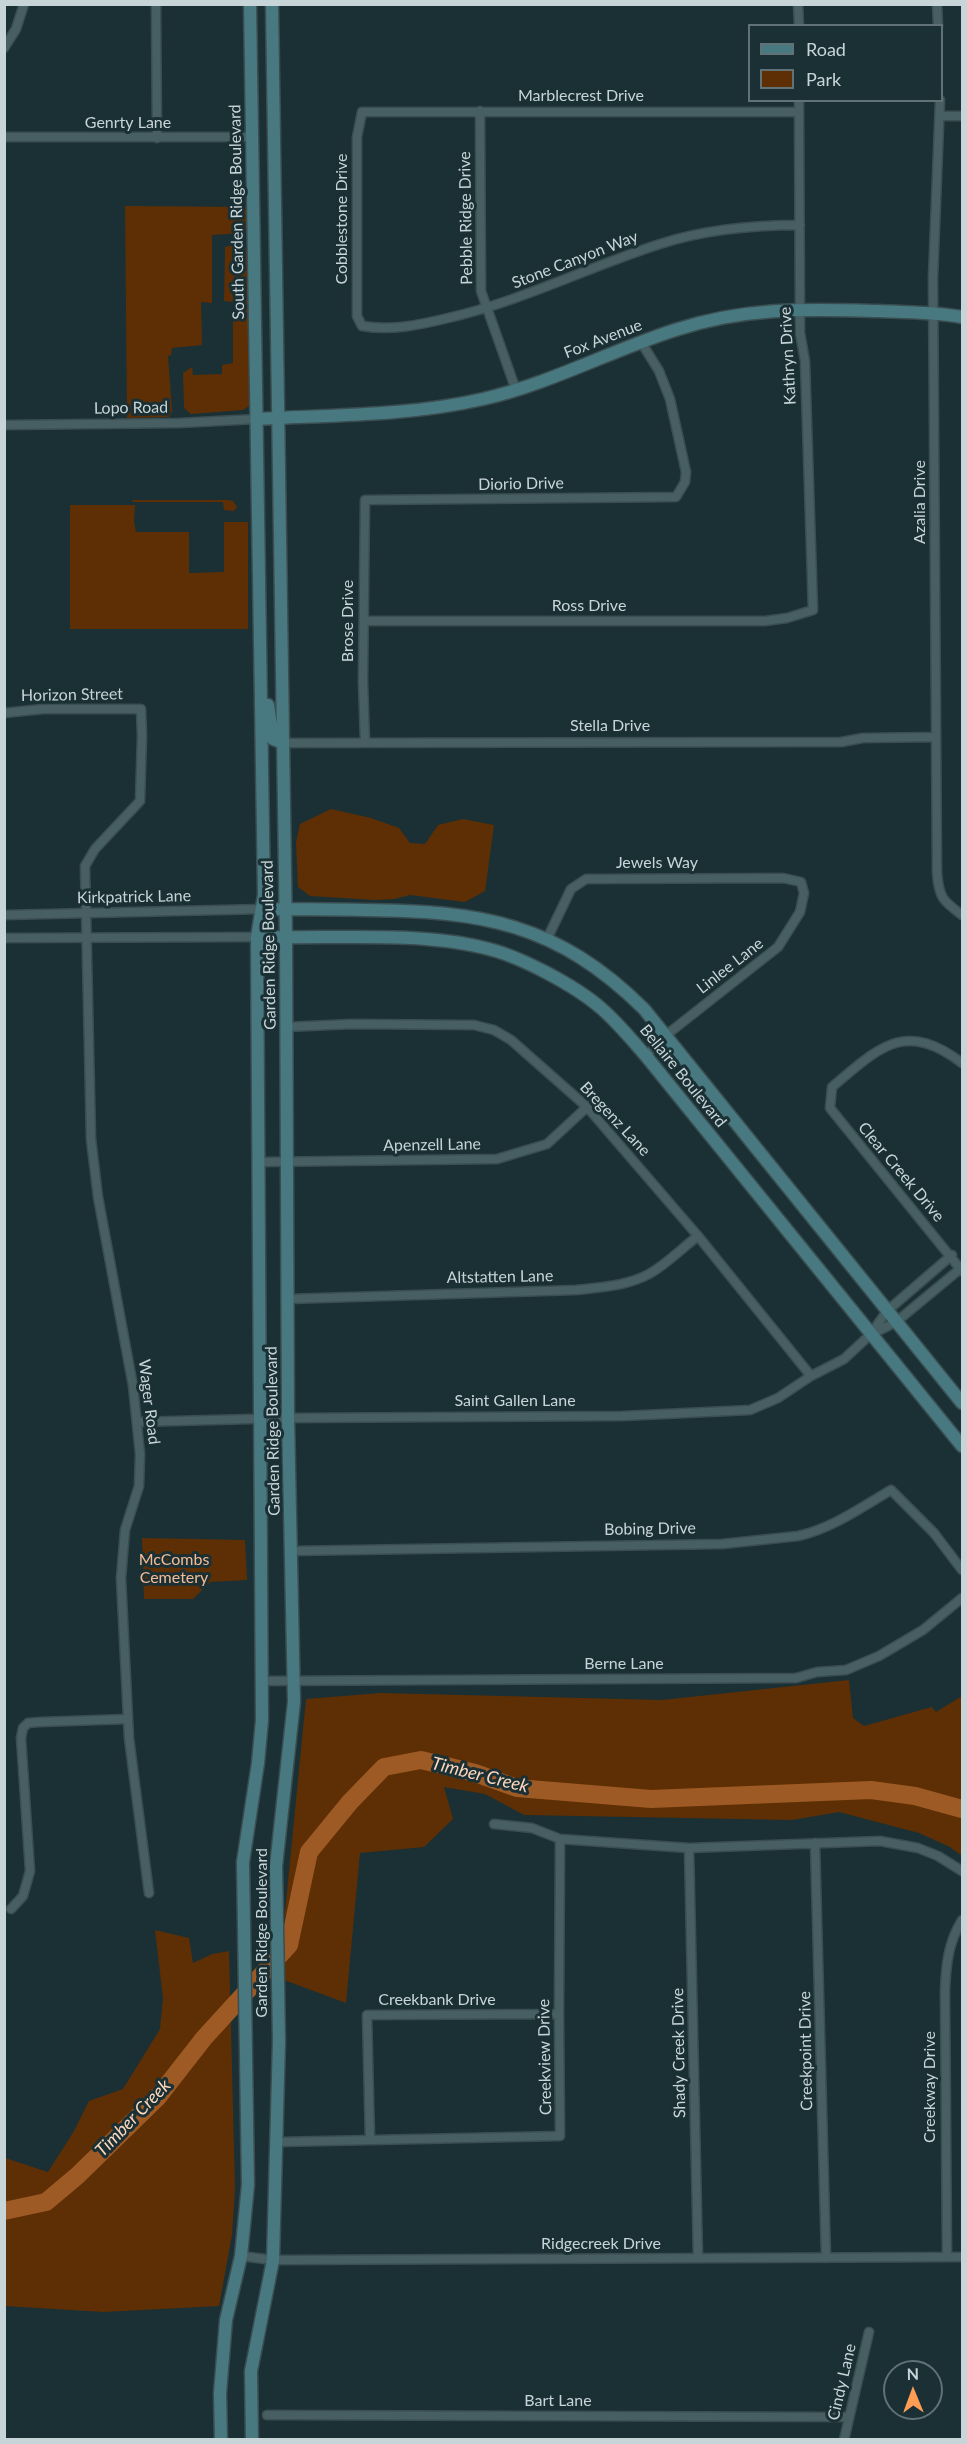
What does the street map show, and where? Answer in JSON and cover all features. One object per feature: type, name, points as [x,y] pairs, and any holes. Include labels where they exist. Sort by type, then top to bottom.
[{"type":"main road","name":"South Garden Ridge Boulevard","points":[[250,4],[257,419]]},
{"type":"main road","points":[[272,4],[279,418]]},
{"type":"main road","name":"Fox Avenue","points":[[257,419],[391,413],[434,408],[516,390],[641,342],[736,314],[800,308],[934,313],[963,317]]},
{"type":"main road","name":"Garden Ridge Boulevard","points":[[252,2439],[251,2372],[273,2260],[279,2041],[276,1866],[293,1726],[294,1681],[288,1418],[286,938],[279,418]]},
{"type":"main road","name":"Garden Ridge Boulevard","points":[[221,2439],[220,2393],[226,2320],[241,2256],[248,2185],[244,2053],[243,1862],[262,1720],[262,1419],[257,937],[263,909],[257,419]]},
{"type":"main road","points":[[260,660],[267,691],[271,732],[273,739],[283,743]]},
{"type":"main road","name":"Bellaire Boulevard","points":[[263,909],[403,910],[449,913],[493,920],[547,939],[606,974],[644,1009],[963,1403]]},
{"type":"main road","name":"Bellaire Boulevard","points":[[257,937],[442,941],[499,951],[535,968],[594,1003],[619,1024],[646,1056],[963,1446]]},
{"type":"street","points":[[4,48],[16,29],[24,4]]},
{"type":"street","points":[[156,4],[157,138]]},
{"type":"street","points":[[798,4],[799,24]]},
{"type":"street","points":[[937,4],[938,24]]},
{"type":"street","name":"Kathryn Drive","points":[[799,102],[800,333],[805,361],[813,610]]},
{"type":"street","name":"Azalia Drive","points":[[940,102],[934,242],[937,873],[939,891],[944,902],[963,915]]},
{"type":"street","name":"Pebble Ridge Drive","points":[[480,111],[481,291],[516,390]]},
{"type":"street","name":"Marblecrest Drive","points":[[362,112],[799,112]]},
{"type":"street","name":"Cobblestone Drive","points":[[362,112],[357,137],[357,316],[362,326]]},
{"type":"street","points":[[940,116],[963,116]]},
{"type":"street","name":"Genrty Lane","points":[[4,137],[252,137]]},
{"type":"street","name":"Stone Canyon Way","points":[[362,326],[405,327],[486,309],[660,244],[718,229],[800,225]]},
{"type":"street","name":"Diorio Drive","points":[[365,500],[676,497],[685,482],[686,472],[670,399],[659,371],[641,342]]},
{"type":"street","name":"Lopo Road","points":[[4,425],[180,423],[257,419]]},
{"type":"street","name":"Brose Drive","points":[[365,500],[365,741]]},
{"type":"street","name":"Ross Drive","points":[[364,621],[765,621],[787,618],[813,610]]},
{"type":"street","name":"Horizon Street","points":[[4,713],[43,709],[141,709]]},
{"type":"street","name":"Wager Road","points":[[141,709],[140,801],[95,849],[86,866],[91,1139],[98,1197],[133,1386],[140,1454],[139,1486],[125,1530],[121,1578],[128,1719],[149,1893]]},
{"type":"street","name":"Stella Drive","points":[[283,743],[841,741],[863,738],[936,738]]},
{"type":"street","name":"Jewels Way","points":[[547,939],[572,889],[586,879],[783,878],[801,882]]},
{"type":"street","name":"Linlee Lane","points":[[646,1056],[665,1036],[778,947],[800,912],[804,893],[801,882]]},
{"type":"street","name":"Kirkpatrick Lane","points":[[4,915],[263,909]]},
{"type":"street","points":[[4,938],[257,937]]},
{"type":"street","name":"Bregenz Lane","points":[[286,1027],[352,1024],[474,1025],[494,1030],[511,1040],[587,1107],[698,1236],[810,1376]]},
{"type":"street","name":"Clear Creek Drive","points":[[961,1270],[952,1255],[830,1108],[832,1088],[871,1055],[896,1041],[930,1044],[944,1049],[963,1063]]},
{"type":"street","name":"Apenzell Lane","points":[[259,1162],[497,1159],[547,1144],[587,1107]]},
{"type":"street","name":"Altstatten Lane","points":[[288,1299],[576,1290],[607,1286],[647,1275],[698,1236]]},
{"type":"street","points":[[871,1334],[887,1311],[952,1255]]},
{"type":"street","points":[[871,1334],[896,1322],[961,1270]]},
{"type":"street","name":"Saint Gallen Lane","points":[[137,1422],[288,1418],[622,1416],[750,1410],[778,1398],[810,1376],[844,1359],[871,1334]]},
{"type":"street","name":"Bobing Drive","points":[[291,1551],[722,1544],[810,1533],[891,1490],[934,1533],[963,1569]]},
{"type":"street","name":"Berne Lane","points":[[262,1681],[796,1678],[817,1672],[846,1670],[879,1656],[923,1630],[963,1598]]},
{"type":"street","points":[[10,1909],[23,1896],[30,1870],[20,1751],[23,1728],[28,1723],[128,1719]]},
{"type":"street","points":[[494,1824],[532,1828],[561,1839],[690,1848],[880,1840],[900,1843],[938,1856],[963,1871]]},
{"type":"street","name":"Creekview Drive","points":[[277,2142],[560,2136],[561,1839]]},
{"type":"street","name":"Creekpoint Drive","points":[[815,1843],[826,2258]]},
{"type":"street","name":"Shady Creek Drive","points":[[690,1848],[698,2258]]},
{"type":"street","name":"Creekway Drive","points":[[947,2257],[945,1991],[947,1958],[955,1932],[963,1920]]},
{"type":"street","name":"Creekbank Drive","points":[[370,2140],[367,2015],[559,2014]]},
{"type":"street","name":"Ridgecreek Drive","points":[[241,2256],[273,2260],[963,2257]]},
{"type":"street","name":"Cindy Lane","points":[[844,2439],[869,2332]]},
{"type":"street","name":"Bart Lane","points":[[267,2415],[849,2417]]},
{"type":"green space","points":[[125,206],[248,207],[248,227],[243,233],[212,235],[212,303],[201,302],[202,345],[172,348],[171,355],[168,356],[172,411],[169,417],[127,418]]},
{"type":"green space","points":[[243,246],[248,252],[252,404],[243,410],[191,414],[184,408],[183,373],[192,367],[193,375],[222,374],[222,365],[233,363],[233,302],[224,301],[225,247]]},
{"type":"green space","points":[[133,500],[228,500],[233,501],[237,507],[234,511],[224,510],[223,502],[132,502]]},
{"type":"green space","points":[[70,505],[135,505],[136,532],[189,532],[189,573],[224,572],[224,522],[248,522],[248,629],[70,629]]},
{"type":"green space","points":[[331,809],[371,818],[399,828],[410,843],[425,844],[438,825],[463,819],[494,825],[485,891],[465,902],[410,895],[374,900],[310,896],[298,887],[296,843],[300,824]]},
{"type":"green space","name":"McCombs Cemetery","points":[[142,1538],[245,1540],[247,1580],[210,1582],[193,1599],[144,1599]]},
{"type":"green space","points":[[849,1680],[853,1718],[864,1726],[932,1707],[936,1712],[962,1696],[962,1856],[950,1847],[919,1833],[839,1812],[792,1820],[524,1815],[485,1794],[444,1787],[453,1819],[424,1847],[360,1853],[346,2003],[284,1980],[285,1912],[306,1699],[381,1693],[662,1700]]},
{"type":"green space","points":[[155,1930],[189,1938],[193,1963],[212,1954],[229,1951],[235,2188],[232,2235],[219,2306],[104,2312],[5,2306],[5,2158],[48,2172],[74,2131],[89,2101],[123,2089],[160,2029],[163,1998]]},
{"type":"waterway","name":"Timber Creek","points":[[4,2211],[46,2202],[77,2176],[158,2097],[204,2038],[289,1945],[309,1852],[350,1802],[384,1767],[421,1760],[475,1773],[517,1788],[651,1799],[871,1790],[915,1796],[962,1809]]}]
